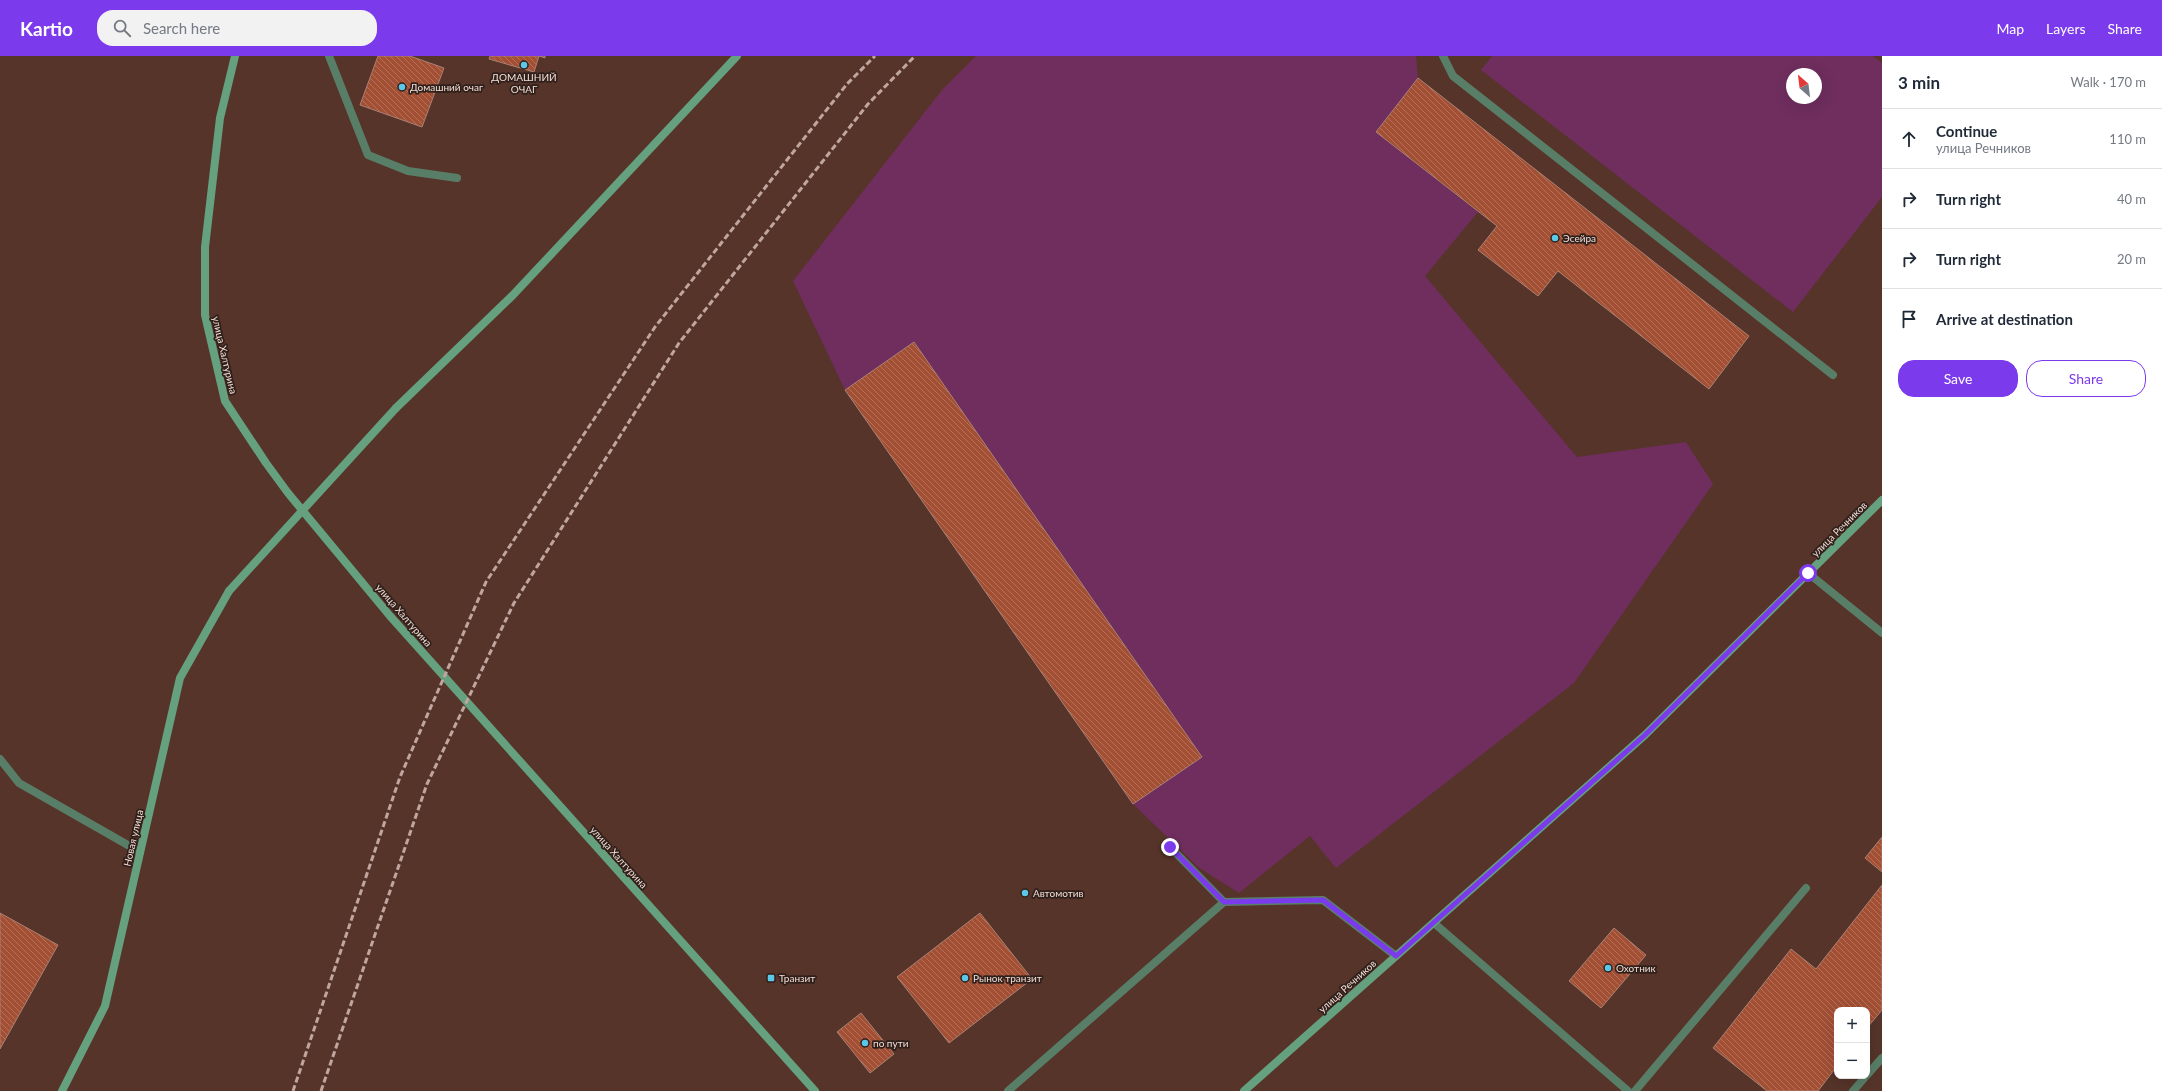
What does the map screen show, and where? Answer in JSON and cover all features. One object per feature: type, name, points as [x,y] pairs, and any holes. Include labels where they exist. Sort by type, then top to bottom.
[{"type":"main road","name":"улица Халтурина","points":[[235,56],[220,118],[205,247],[205,315],[225,401],[266,463],[288,493],[390,616],[815,1091]]},
{"type":"main road","name":"Новая улица","points":[[62,1091],[105,1006],[180,678],[229,591],[396,408],[513,295],[737,56]]},
{"type":"main road","name":"улица Речников","points":[[1244,1091],[1645,735],[1882,500]]},
{"type":"street","points":[[329,56],[368,155],[408,171],[458,178]]},
{"type":"street","points":[[1443,56],[1453,76],[1833,375]]},
{"type":"street","points":[[1808,573],[1882,633]]},
{"type":"street","points":[[0,759],[19,783],[140,852]]},
{"type":"street","points":[[1170,847],[1224,902]]},
{"type":"street","points":[[1635,1091],[1806,888]]},
{"type":"street","points":[[1008,1091],[1224,902],[1323,900],[1396,956]]},
{"type":"street","points":[[1434,923],[1628,1091]]},
{"type":"street","points":[[1870,1072],[1882,1058]]},
{"type":"street","points":[[1853,1091],[1864,1079]]},
{"type":"shaded area","points":[[976,56],[1416,56],[1418,78],[1376,132],[1478,212],[1425,276],[1577,457],[1686,442],[1713,484],[1574,683],[1336,868],[1310,836],[1239,893],[1198,867],[1133,804],[845,390],[793,281],[942,90]]},
{"type":"shaded area","points":[[1492,56],[1873,56],[1882,63],[1882,197],[1793,312],[1481,70]]},
{"type":"building","name":"Домашний очаг","points":[[378,56],[410,56],[444,68],[422,127],[360,105]]},
{"type":"building","name":"ДОМАШНИЙ ОЧАГ","points":[[490,56],[539,56],[534,72],[489,59]]},
{"type":"building","name":"Эсейра","points":[[1418,78],[1749,336],[1709,389],[1558,271],[1538,296],[1478,250],[1497,226],[1376,132]]},
{"type":"building","points":[[914,342],[1202,757],[1133,804],[845,390]]},
{"type":"building","points":[[1882,837],[1882,872],[1865,858]]},
{"type":"building","points":[[1882,885],[1882,1010],[1870,1024],[1870,1007],[1834,1007],[1834,1070],[1818,1091],[1767,1091],[1713,1048],[1791,949],[1816,969]]},
{"type":"building","points":[[0,913],[58,945],[0,1049]]},
{"type":"building","name":"Рынок транзит","points":[[980,913],[1032,979],[949,1043],[897,977]]},
{"type":"building","name":"Охотник","points":[[1614,928],[1646,955],[1601,1008],[1569,981]]},
{"type":"building","name":"по пути","points":[[861,1013],[894,1054],[870,1073],[837,1032]]},
{"type":"railway","points":[[293,1091],[400,777],[486,582],[655,327],[847,84],[875,56]]},
{"type":"railway","points":[[321,1091],[427,784],[514,603],[679,343],[868,104],[915,56]]},
{"type":"place","name":"ДОМАШНИЙ ОЧАГ","points":[[524,65]]},
{"type":"place","name":"Домашний очаг","points":[[402,87]]},
{"type":"place","name":"Эсейра","points":[[1555,238]]},
{"type":"place","name":"Автомотив","points":[[1025,893]]},
{"type":"place","name":"Охотник","points":[[1608,968]]},
{"type":"place","name":"Транзит","points":[[771,978]]},
{"type":"place","name":"Рынок транзит","points":[[965,978]]},
{"type":"place","name":"по пути","points":[[865,1043]]},
{"type":"route","points":[[1170,847],[1224,902],[1323,900],[1396,956],[1645,735],[1808,573]]}]
